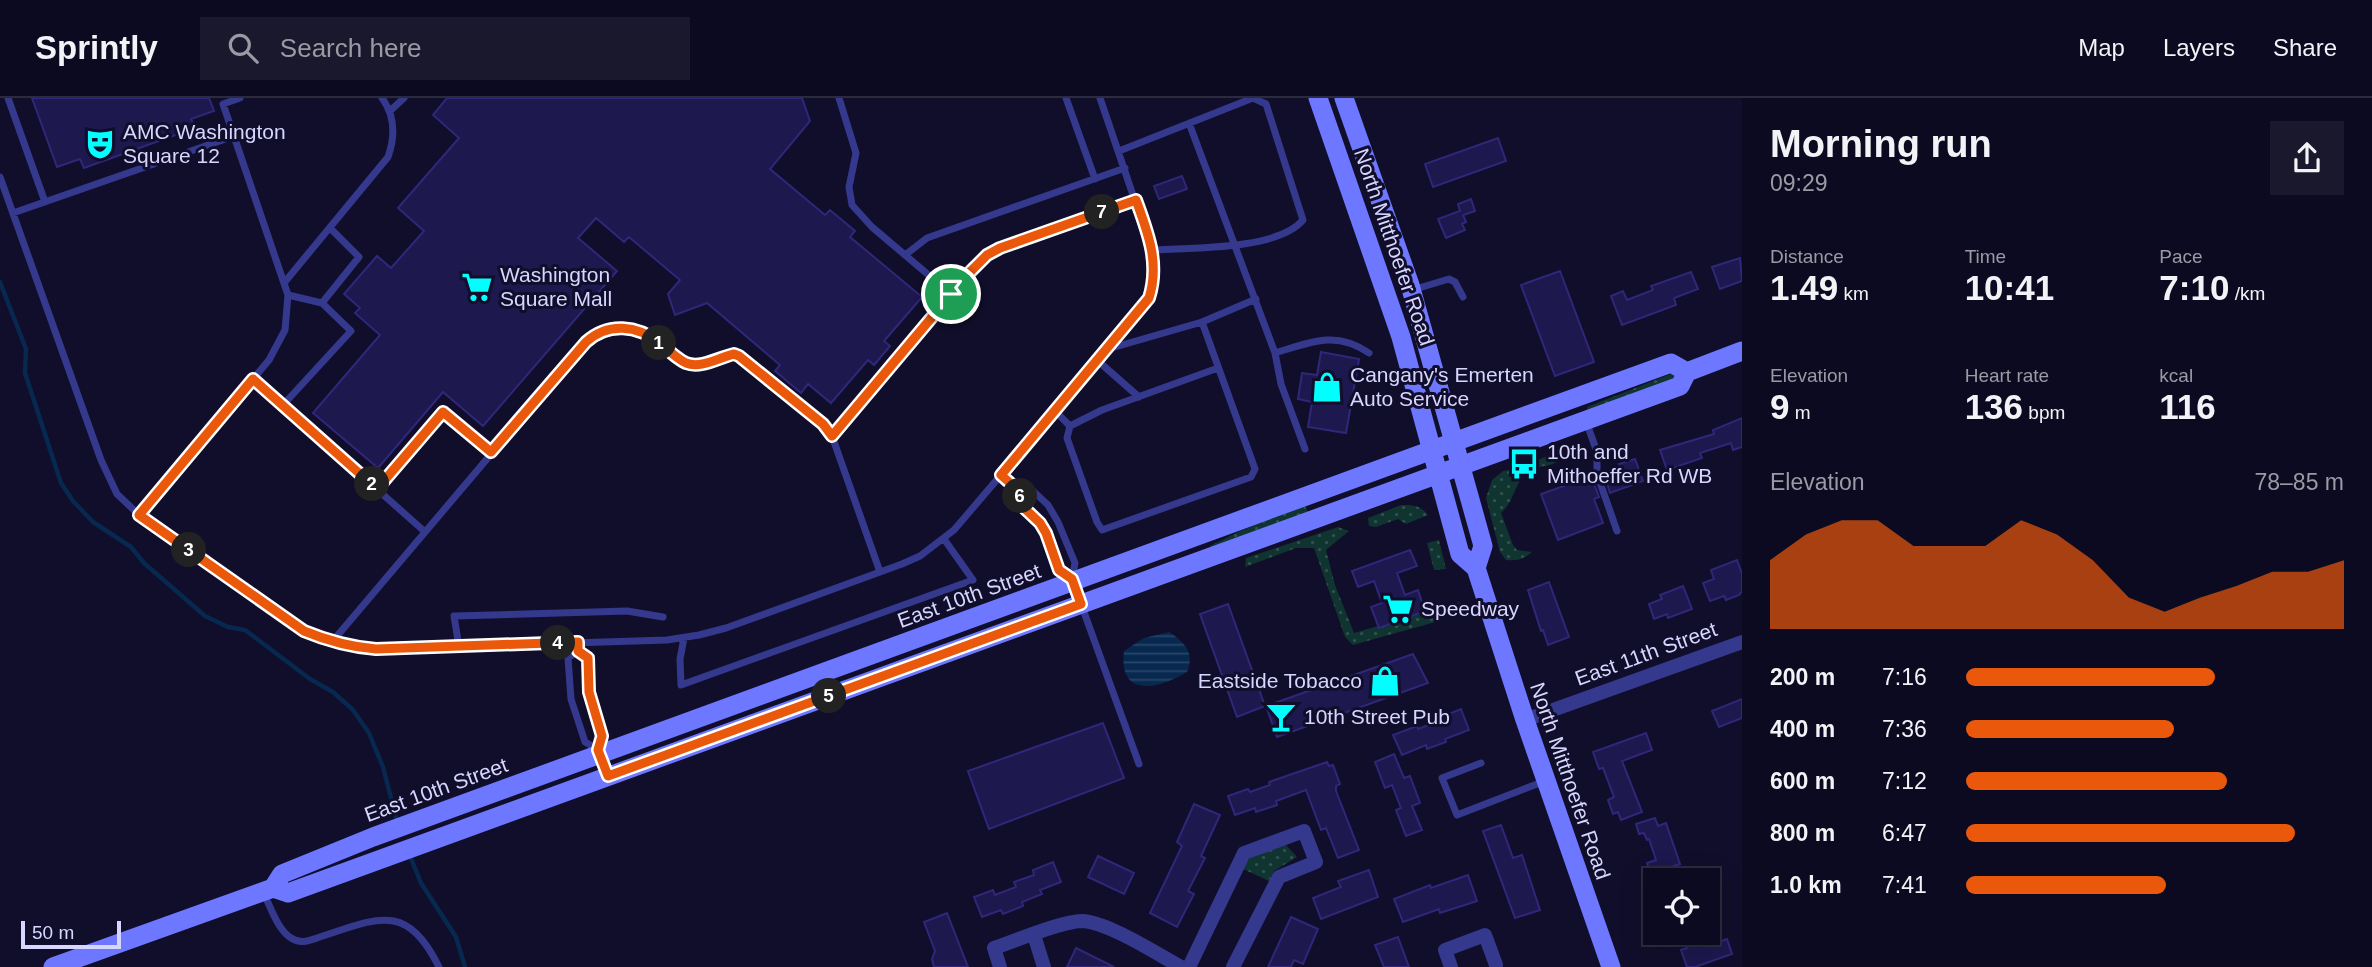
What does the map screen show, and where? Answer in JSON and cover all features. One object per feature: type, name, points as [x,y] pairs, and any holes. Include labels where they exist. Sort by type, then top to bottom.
[{"type":"main road","name":"North Mitthoefer Road","points":[[1318,98],[1401,337],[1460,554],[1476,568],[1525,720],[1611,967]]},
{"type":"main road","name":"North Mitthoefer Road","points":[[1344,98],[1412,291],[1462,466],[1483,546],[1476,568]]},
{"type":"main road","points":[[1365,230],[1382,242],[1398,287],[1402,291],[1412,291]]},
{"type":"main road","name":"East 10th Street","points":[[53,967],[268,890],[288,893],[1586,421],[1680,386],[1687,372],[1742,351]]},
{"type":"main road","name":"East 10th Street","points":[[268,890],[282,874],[599,752],[1671,363],[1687,372]]},
{"type":"street","name":"East 11th Street","points":[[1525,720],[1742,642]]},
{"type":"street","points":[[1189,967],[1244,853],[1304,831],[1316,862],[1279,877],[1233,967]]},
{"type":"street","points":[[1000,967],[994,948],[1068,923],[1087,922],[1105,927],[1181,967]]},
{"type":"street","points":[[1034,935],[1044,967]]},
{"type":"street","points":[[1451,967],[1445,950],[1485,935],[1496,965]]},
{"type":"lane","points":[[8,98],[45,202]]},
{"type":"lane","points":[[139,515],[269,360],[285,330],[288,295],[223,104],[240,98]]},
{"type":"lane","points":[[284,283],[388,158],[394,133],[390,111],[382,98]]},
{"type":"lane","points":[[390,111],[404,98]]},
{"type":"lane","points":[[839,98],[856,153],[849,187],[852,205],[872,227],[951,294]]},
{"type":"lane","points":[[1066,98],[1095,179]]},
{"type":"lane","points":[[0,177],[108,478],[124,503],[304,631],[332,642],[376,649],[578,647],[684,638],[726,628],[920,556],[944,539],[1149,298],[1155,272],[1152,250],[1100,98]]},
{"type":"lane","points":[[1119,151],[1253,98],[1266,104],[1303,220],[1294,230],[1236,246],[1152,250]]},
{"type":"lane","points":[[1189,123],[1256,299],[1305,449]]},
{"type":"lane","points":[[13,213],[234,136]]},
{"type":"lane","points":[[905,255],[927,239],[1125,168]]},
{"type":"lane","points":[[832,436],[979,262],[997,250],[1136,200]]},
{"type":"lane","points":[[321,303],[359,257],[330,228]]},
{"type":"lane","points":[[1412,291],[1449,279],[1455,282],[1463,297]]},
{"type":"lane","points":[[283,405],[351,331],[321,303],[288,295]]},
{"type":"lane","points":[[1108,349],[1202,322],[1256,299]]},
{"type":"lane","points":[[1202,322],[1255,469],[1251,477],[1102,530],[1067,438],[1070,426],[1102,410],[1218,368]]},
{"type":"lane","points":[[332,642],[586,342],[605,329],[627,328],[645,334],[686,363],[700,364],[734,354],[739,356],[823,424],[832,436],[880,572]]},
{"type":"lane","points":[[1275,353],[1314,340],[1336,339],[1356,344],[1369,354]]},
{"type":"lane","points":[[1098,360],[1139,397]]},
{"type":"lane","points":[[253,379],[424,531]]},
{"type":"lane","points":[[1055,411],[1070,426]]},
{"type":"lane","points":[[377,489],[443,412],[491,452]]},
{"type":"lane","points":[[1586,421],[1597,452],[1597,474],[1617,531]]},
{"type":"lane","points":[[1001,475],[1019,491],[1021,505],[1034,516],[1046,533],[1059,570],[1073,580]]},
{"type":"lane","points":[[1019,491],[1032,490],[1054,513],[1075,563],[1073,580],[1139,764]]},
{"type":"lane","points":[[684,638],[680,659],[681,685],[973,580],[944,539]]},
{"type":"lane","points":[[459,647],[454,616],[627,611],[663,617]]},
{"type":"lane","points":[[578,647],[568,658],[571,699],[585,741],[599,752]]},
{"type":"lane","points":[[578,647],[588,658],[589,692],[602,736],[599,752],[608,776]]},
{"type":"lane","points":[[1481,763],[1442,778],[1457,815],[1546,780]]},
{"type":"lane","points":[[268,890],[283,932],[294,941],[305,942],[368,922],[395,921],[409,925],[421,936],[439,967]]},
{"type":"green space","points":[[1673,373],[1676,380],[1588,413],[1587,407]]},
{"type":"green space","points":[[1558,451],[1561,458],[1558,461],[1525,475],[1501,513],[1513,545],[1517,550],[1532,552],[1520,559],[1506,560],[1500,552],[1486,498],[1492,480],[1503,471],[1520,468]]},
{"type":"green space","points":[[1401,505],[1416,506],[1428,515],[1406,524],[1398,519],[1376,527],[1369,526],[1368,518]]},
{"type":"green space","points":[[1305,506],[1308,512],[1211,550],[1210,546],[1240,531]]},
{"type":"green space","points":[[1338,527],[1349,531],[1326,550],[1335,585],[1354,633],[1460,602],[1457,611],[1439,621],[1353,645],[1345,637],[1314,548],[1296,548],[1245,567],[1246,558]]},
{"type":"green space","points":[[1439,540],[1446,569],[1434,570],[1427,543]]},
{"type":"green space","points":[[1273,842],[1286,845],[1297,857],[1274,871],[1269,881],[1243,869],[1244,863]]},
{"type":"water","points":[[1169,632],[1187,649],[1190,660],[1187,672],[1164,683],[1143,686],[1134,683],[1127,677],[1124,651],[1144,638]]},
{"type":"building","name":"AMC Washington Square 12","points":[[32,98],[209,98],[214,111],[191,119],[195,128],[84,168],[80,159],[57,167]]},
{"type":"building","name":"Washington Square Mall","points":[[447,98],[802,98],[810,121],[770,169],[825,215],[830,210],[855,231],[850,237],[922,297],[884,341],[890,346],[874,365],[868,360],[831,403],[808,384],[801,393],[775,371],[780,365],[707,303],[675,315],[668,294],[680,280],[629,237],[624,242],[596,218],[578,238],[617,271],[483,426],[443,392],[378,468],[313,413],[380,335],[355,313],[360,308],[344,294],[377,256],[391,268],[424,231],[398,208],[459,138],[433,115]]},
{"type":"building","points":[[1498,138],[1506,161],[1433,187],[1425,164]]},
{"type":"building","points":[[1182,176],[1187,189],[1159,199],[1154,186]]},
{"type":"building","points":[[1471,199],[1475,211],[1463,215],[1466,222],[1462,224],[1465,230],[1446,238],[1438,219],[1460,211],[1458,204]]},
{"type":"building","points":[[1740,258],[1742,281],[1720,289],[1712,267]]},
{"type":"building","points":[[1560,271],[1594,362],[1555,376],[1521,285]]},
{"type":"building","points":[[1691,272],[1698,289],[1674,298],[1676,305],[1622,325],[1611,296],[1623,291],[1627,300],[1653,290],[1651,286]]},
{"type":"building","name":"Cangany's Emerten Auto Service","points":[[1321,352],[1359,359],[1346,433],[1308,427],[1312,402],[1298,399],[1302,373],[1317,375]]},
{"type":"building","points":[[1742,418],[1742,447],[1733,450],[1731,443],[1700,453],[1702,458],[1667,470],[1660,450],[1714,434],[1713,430]]},
{"type":"building","points":[[1635,459],[1643,481],[1610,493],[1605,477],[1622,471],[1619,464]]},
{"type":"building","points":[[1586,478],[1588,483],[1593,481],[1599,497],[1594,499],[1603,523],[1558,540],[1541,494]]},
{"type":"building","points":[[1410,550],[1417,566],[1397,573],[1405,595],[1418,590],[1425,611],[1379,628],[1371,607],[1382,603],[1374,581],[1358,587],[1352,571]]},
{"type":"building","points":[[1737,560],[1742,574],[1742,591],[1726,600],[1724,596],[1710,601],[1703,583],[1714,579],[1711,570]]},
{"type":"building","points":[[1549,582],[1569,637],[1548,645],[1528,590]]},
{"type":"building","points":[[1683,586],[1692,609],[1668,618],[1667,614],[1654,619],[1649,604],[1662,599],[1660,595]]},
{"type":"building","points":[[1228,604],[1265,706],[1237,717],[1200,614]]},
{"type":"building","points":[[1413,654],[1428,683],[1277,737],[1266,706]]},
{"type":"building","points":[[1742,699],[1742,718],[1719,727],[1712,711]]},
{"type":"building","points":[[1461,709],[1469,730],[1445,739],[1446,742],[1427,749],[1426,745],[1402,755],[1393,735],[1442,720],[1441,717]]},
{"type":"building","points":[[1103,723],[1124,778],[989,829],[968,771]]},
{"type":"building","points":[[1646,733],[1652,750],[1622,761],[1642,812],[1621,820],[1618,812],[1613,814],[1608,800],[1614,797],[1603,768],[1599,769],[1593,752]]},
{"type":"building","points":[[1394,754],[1404,778],[1410,776],[1420,803],[1412,806],[1422,830],[1406,836],[1396,810],[1401,808],[1392,785],[1385,788],[1375,762]]},
{"type":"building","points":[[1327,762],[1329,766],[1333,765],[1340,784],[1336,786],[1336,791],[1359,850],[1338,858],[1326,828],[1321,830],[1306,790],[1276,801],[1277,805],[1256,812],[1255,808],[1235,815],[1228,796],[1248,789],[1250,792],[1270,785],[1269,782]]},
{"type":"building","points":[[1194,804],[1220,815],[1201,856],[1205,858],[1188,891],[1194,894],[1177,927],[1150,913],[1182,846],[1177,842]]},
{"type":"building","points":[[1655,818],[1658,826],[1666,823],[1680,864],[1668,868],[1648,868],[1647,863],[1656,860],[1649,839],[1647,840],[1644,833],[1639,834],[1636,824]]},
{"type":"building","points":[[1501,825],[1513,858],[1522,855],[1540,910],[1515,918],[1483,831]]},
{"type":"building","points":[[1098,856],[1134,873],[1124,894],[1088,877]]},
{"type":"building","points":[[1053,862],[1061,882],[1040,890],[1042,894],[1022,902],[1023,906],[1003,914],[1001,910],[982,917],[974,897],[993,890],[995,895],[1016,887],[1014,882],[1034,875],[1033,870]]},
{"type":"building","points":[[1369,870],[1378,897],[1321,919],[1313,898],[1341,887],[1338,881]]},
{"type":"building","points":[[1468,875],[1477,901],[1440,913],[1439,909],[1403,922],[1394,899],[1430,885],[1431,888]]},
{"type":"building","points":[[947,913],[968,967],[934,967],[932,959],[935,951],[924,922]]},
{"type":"building","points":[[1291,917],[1318,929],[1303,964],[1294,960],[1291,967],[1268,967]]},
{"type":"building","points":[[1398,937],[1409,967],[1384,967],[1375,945]]},
{"type":"building","points":[[1727,939],[1732,954],[1695,967],[1687,967],[1681,950],[1687,948],[1686,945],[1720,945],[1720,942]]},
{"type":"building","points":[[1076,948],[1114,967],[1067,967]]},
{"type":"waterway","points":[[0,282],[26,349],[25,373],[61,483],[73,501],[93,522],[131,547],[144,563],[205,616],[228,627],[245,630],[310,679],[333,692],[353,710],[369,733],[383,767],[397,821]]},
{"type":"waterway","points":[[410,856],[421,883],[456,937],[465,967]]},
{"type":"place","name":"AMC Washington Square 12","points":[[100,144]]},
{"type":"place","name":"Washington Square Mall","points":[[477,287]]},
{"type":"place","name":"Cangany's Emerten Auto Service","points":[[1327,387]]},
{"type":"place","name":"10th and Mithoeffer Rd WB","points":[[1524,464]]},
{"type":"place","name":"Speedway","points":[[1398,609]]},
{"type":"place","name":"Eastside Tobacco","points":[[1385,681]]},
{"type":"place","name":"10th Street Pub","points":[[1281,717]]},
{"type":"route","points":[[1136,200],[1153,254],[1155,272],[1149,298],[1001,475],[1019,491],[1021,505],[1040,523],[1059,570],[1072,579],[1081,604],[608,776],[598,750],[602,736],[590,701],[588,658],[578,651],[578,642],[376,649],[359,648],[323,639],[304,631],[139,515],[253,379],[377,489],[443,412],[491,452],[586,342],[595,333],[605,329],[627,328],[645,334],[686,363],[700,364],[726,355],[739,356],[823,424],[832,436],[951,294],[987,255],[1020,240],[1136,200]]}]
